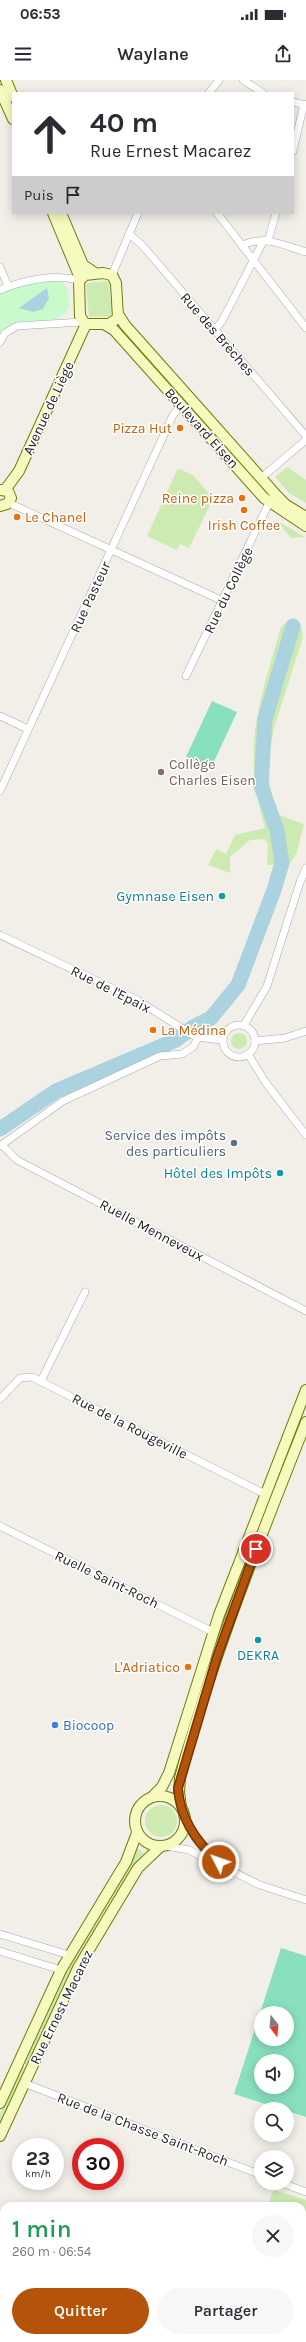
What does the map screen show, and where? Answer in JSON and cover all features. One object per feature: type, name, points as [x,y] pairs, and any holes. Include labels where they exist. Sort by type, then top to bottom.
[{"type":"main road","points":[[6,80],[12,95]]},
{"type":"main road","points":[[0,90],[12,117]]},
{"type":"main road","points":[[52,214],[80,279],[78,287],[84,323],[104,324],[116,321],[118,314],[115,280],[112,274],[106,272],[80,279]]},
{"type":"main road","points":[[61,214],[83,265],[95,274]]},
{"type":"main road","name":"Boulevard Eisen","points":[[118,314],[125,325],[285,504],[306,517]]},
{"type":"main road","name":"Avenue de Liège","points":[[2,490],[19,471],[84,323]]},
{"type":"main road","name":"Boulevard Eisen","points":[[104,324],[114,330],[269,503],[306,526]]},
{"type":"main road","points":[[2,490],[10,495],[4,505]]},
{"type":"main road","name":"Rue Ernest Macarez","points":[[0,2103],[61,1970],[126,1862],[137,1833],[134,1822],[136,1812],[142,1802],[152,1797],[162,1787],[169,1773],[214,1632],[265,1494],[306,1390]]},
{"type":"main road","points":[[185,1820],[178,1788],[180,1778],[214,1667],[240,1592],[306,1422]]},
{"type":"main road","points":[[152,1797],[167,1797],[181,1807]]},
{"type":"main road","name":"Rue Ernest Macarez","points":[[0,2136],[68,1987],[83,1958],[138,1868],[163,1846],[180,1836],[185,1820]]},
{"type":"main road","points":[[137,1833],[147,1843],[163,1846]]},
{"type":"street","points":[[210,92],[219,80]]},
{"type":"street","points":[[243,80],[261,92]]},
{"type":"street","points":[[294,102],[305,105],[294,147]]},
{"type":"street","points":[[112,274],[138,214]]},
{"type":"street","points":[[218,214],[306,328]]},
{"type":"street","points":[[215,330],[220,324],[266,240],[276,214]]},
{"type":"street","name":"Rue des Brèches","points":[[129,234],[142,245],[306,436]]},
{"type":"street","points":[[242,245],[253,240],[266,240],[306,252]]},
{"type":"street","points":[[0,266],[8,286]]},
{"type":"street","points":[[0,290],[8,286],[56,277],[80,279]]},
{"type":"street","points":[[0,342],[5,333],[17,326],[84,323]]},
{"type":"street","name":"Rue Pasteur","points":[[0,791],[173,414],[181,405]]},
{"type":"street","points":[[261,478],[306,440]]},
{"type":"street","name":"Rue du Collège","points":[[186,676],[269,503]]},
{"type":"street","points":[[4,505],[112,549],[223,601]]},
{"type":"street","points":[[0,716],[28,729]]},
{"type":"street","points":[[244,1025],[267,986],[300,882],[306,868]]},
{"type":"street","name":"Rue de l'Epaix","points":[[0,935],[137,1000],[196,1037],[222,1040]]},
{"type":"street","points":[[244,1025],[252,1030],[255,1041],[254,1048],[248,1054],[240,1057],[231,1055],[224,1049],[222,1040],[224,1033],[231,1026],[244,1025]]},
{"type":"street","points":[[255,1041],[285,1038],[306,1031]]},
{"type":"street","points":[[1,1146],[63,1100],[160,1056],[182,1054],[193,1047],[196,1037]]},
{"type":"street","points":[[248,1054],[266,1084],[306,1135]]},
{"type":"street","name":"Ruelle Menneveux","points":[[1,1146],[17,1160],[306,1311]]},
{"type":"street","points":[[42,1381],[85,1292]]},
{"type":"street","name":"Rue de la Rougeville","points":[[0,1399],[23,1377],[32,1377],[265,1494]]},
{"type":"street","name":"Ruelle Saint-Roch","points":[[0,1526],[214,1632]]},
{"type":"street","points":[[185,1820],[197,1841],[226,1867]]},
{"type":"street","points":[[163,1846],[189,1850],[260,1885],[306,1900]]},
{"type":"street","points":[[0,1934],[69,1955]]},
{"type":"street","points":[[0,1951],[61,1970]]},
{"type":"street","name":"Rue de la Chasse Saint-Roch","points":[[24,2083],[254,2172]]},
{"type":"street","points":[[294,2188],[306,2192]]},
{"type":"green space","points":[[54,281],[62,282],[68,292],[68,309],[62,316],[53,320],[18,325],[8,328],[0,333],[0,293],[20,286]]},
{"type":"green space","points":[[106,281],[109,284],[112,313],[109,316],[89,317],[86,285],[88,283]]},
{"type":"green space","points":[[129,336],[197,414],[196,415],[127,338]]},
{"type":"green space","points":[[201,417],[264,488],[262,490],[199,419]]},
{"type":"green space","points":[[287,467],[306,480],[306,503],[289,493],[275,477]]},
{"type":"green space","points":[[178,468],[194,476],[210,495],[206,503],[210,505],[189,548],[180,544],[177,550],[147,536]]},
{"type":"green space","points":[[276,520],[305,537],[291,538]]},
{"type":"green space","points":[[287,621],[301,627],[303,637],[274,728],[267,769],[276,814],[304,824],[297,852],[289,865],[267,865],[268,844],[265,839],[250,840],[230,857],[230,873],[208,865],[216,849],[226,854],[235,835],[265,828],[254,773],[256,726],[260,703],[281,627]]},
{"type":"green space","points":[[212,701],[237,712],[211,768],[186,757]]},
{"type":"green space","points":[[236,1033],[242,1033],[247,1038],[245,1047],[242,1049],[236,1049],[231,1044],[231,1038]]},
{"type":"green space","points":[[158,1805],[164,1805],[173,1809],[177,1821],[173,1833],[164,1837],[158,1837],[149,1833],[145,1824],[145,1818],[149,1809]]},
{"type":"green space","points":[[138,1849],[144,1853],[110,1903],[95,1929],[66,1983],[27,2065],[23,2063],[65,1973]]},
{"type":"green space","points":[[281,1948],[306,1956],[306,2117],[294,2113],[294,2102],[259,2102],[234,2094],[254,2032],[254,2046],[294,2046],[294,2006],[262,2006]]},
{"type":"green space","points":[[22,2066],[26,2068],[0,2126],[0,2114]]},
{"type":"green space","points":[[274,2190],[306,2200],[306,2202],[269,2202]]},
{"type":"water","points":[[47,288],[49,298],[43,309],[33,312],[19,308]]},
{"type":"waterway","points":[[0,1129],[56,1091],[176,1040],[193,1027],[211,1018],[238,985],[274,890],[282,863],[277,830],[261,786],[265,719],[293,626]]},
{"type":"place","name":"Pizza Hut","points":[[180,428]]},
{"type":"place","name":"Reine pizza","points":[[242,498]]},
{"type":"place","name":"Irish Coffee","points":[[244,510]]},
{"type":"place","name":"Le Chanel","points":[[17,517]]},
{"type":"place","name":"Collège Charles Eisen","points":[[161,772]]},
{"type":"place","name":"Gymnase Eisen","points":[[222,896]]},
{"type":"place","name":"La Médina","points":[[153,1030]]},
{"type":"place","name":"Service des impôts des particuliers","points":[[234,1143]]},
{"type":"place","name":"Hôtel des Impôts","points":[[280,1173]]},
{"type":"place","name":"DEKRA","points":[[258,1640]]},
{"type":"place","name":"L'Adriatico","points":[[188,1667]]},
{"type":"place","name":"Biocoop","points":[[55,1725]]},
{"type":"route","points":[[219,1862],[197,1841],[191,1831],[185,1820],[181,1807],[178,1788],[181,1772],[217,1657],[256,1549]]}]
